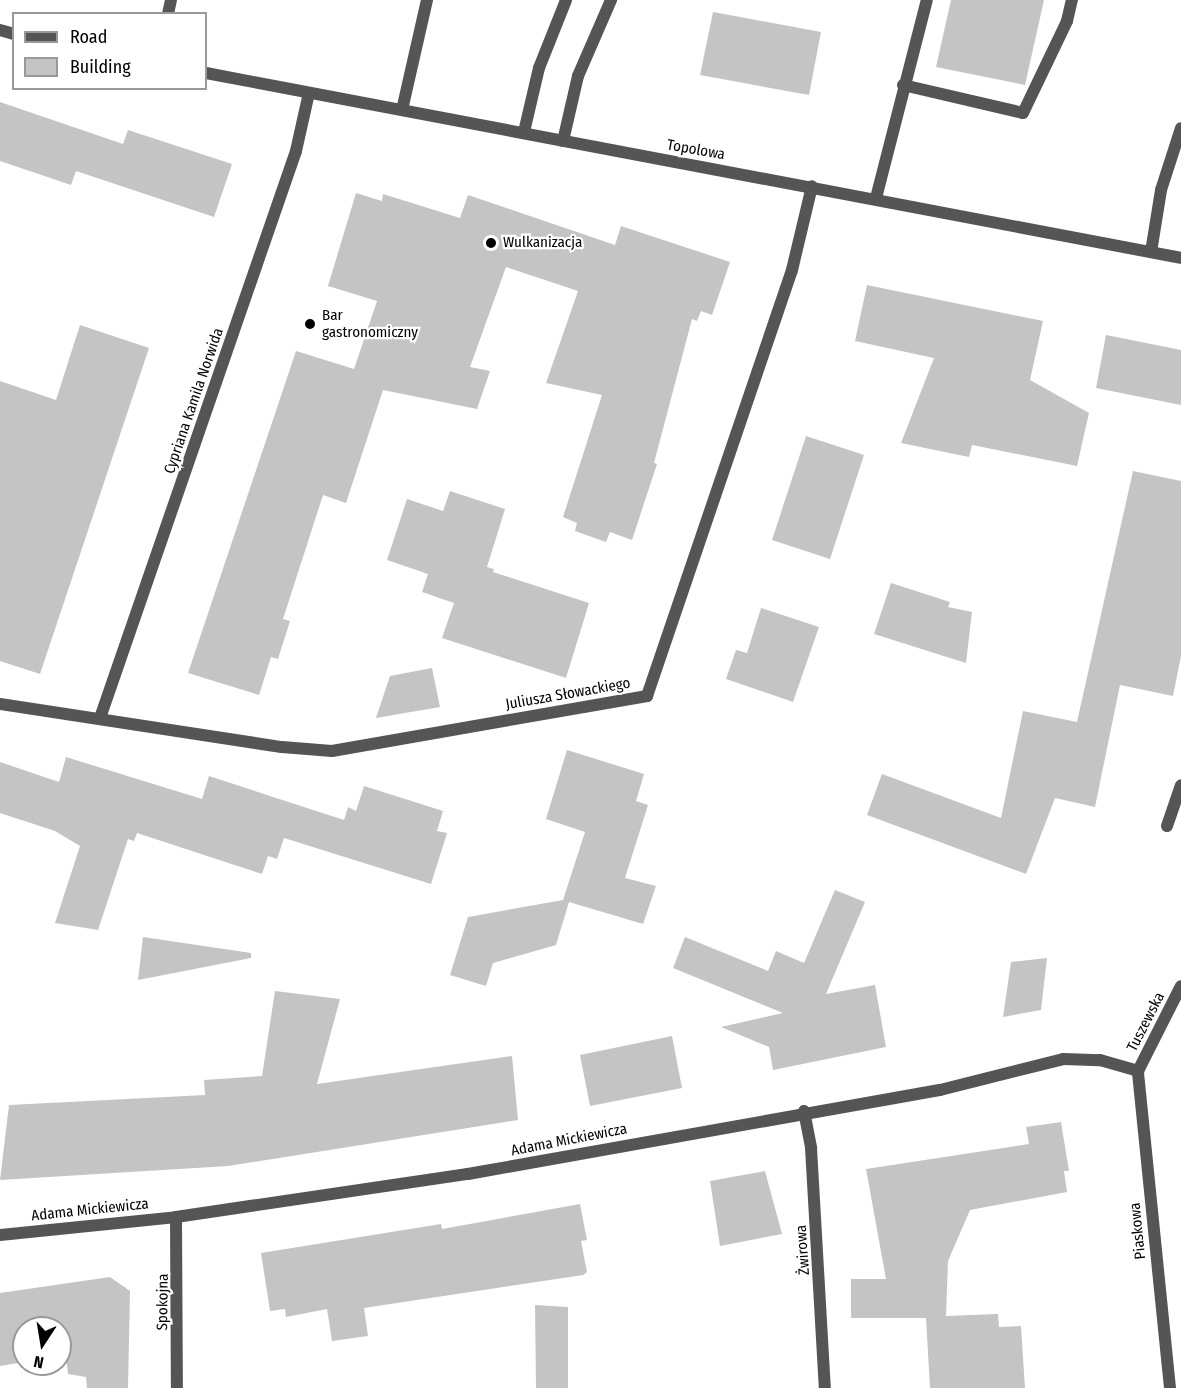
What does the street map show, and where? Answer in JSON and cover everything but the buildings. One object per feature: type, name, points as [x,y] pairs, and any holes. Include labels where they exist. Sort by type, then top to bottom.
[{"type":"street","points":[[402,110],[428,0]]},
{"type":"street","points":[[524,132],[538,68],[566,0]]},
{"type":"street","points":[[562,141],[578,76],[611,0]]},
{"type":"street","points":[[876,198],[903,85],[927,0]]},
{"type":"street","points":[[903,85],[1023,113],[1067,21],[1072,0]]},
{"type":"street","name":"Topolowa","points":[[207,73],[876,198],[1181,258]]},
{"type":"street","name":"Cypriana Kamila Norwida","points":[[100,718],[296,151],[309,93]]},
{"type":"street","points":[[1151,252],[1161,190],[1181,128]]},
{"type":"street","name":"Juliusza Słowackiego","points":[[0,704],[282,747],[332,751],[647,696],[792,270],[812,186]]},
{"type":"street","points":[[1167,826],[1181,784]]},
{"type":"street","name":"Tuszewska","points":[[1138,1071],[1181,986]]},
{"type":"street","name":"Adama Mickiewicza","points":[[0,1235],[176,1216],[468,1174],[804,1111],[940,1090],[1063,1059],[1100,1060],[1138,1071]]},
{"type":"street","name":"Piaskowa","points":[[1138,1071],[1170,1388]]},
{"type":"street","name":"Żwirowa","points":[[804,1111],[811,1148],[825,1388]]},
{"type":"street","name":"Spokojna","points":[[176,1216],[177,1388]]},
{"type":"place","name":"Wulkanizacja","points":[[491,243]]},
{"type":"place","name":"Bar gastronomiczny","points":[[310,324]]}]
